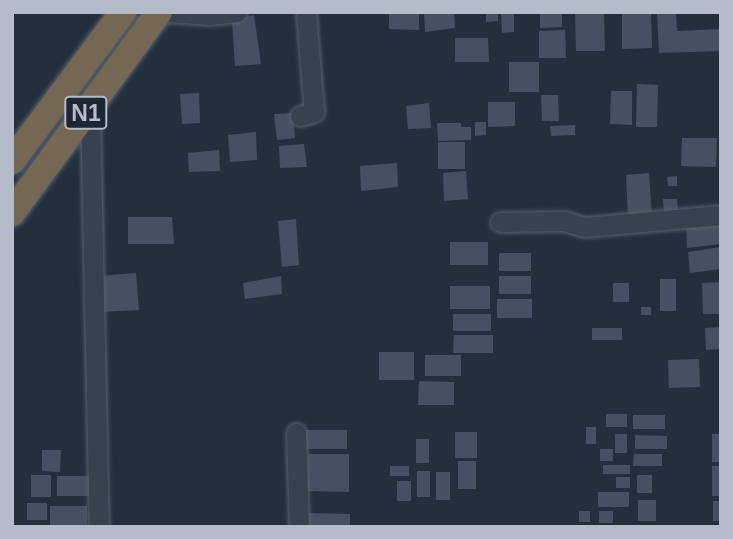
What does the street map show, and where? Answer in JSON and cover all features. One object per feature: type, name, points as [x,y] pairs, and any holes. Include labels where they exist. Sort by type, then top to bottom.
[{"type":"highway","name":"N1","points":[[12,161],[123,12]]},
{"type":"highway","name":"N1","points":[[12,213],[159,12]]},
{"type":"street","points":[[167,12],[209,15],[237,12]]},
{"type":"street","points":[[300,116],[314,112],[306,12]]},
{"type":"street","points":[[90,108],[99,527]]},
{"type":"street","points":[[500,222],[564,221],[586,227],[721,215]]},
{"type":"street","points":[[296,433],[299,527]]},
{"type":"building","points":[[389,12],[419,12],[419,30],[389,29]]},
{"type":"building","points":[[424,12],[454,12],[455,28],[425,32]]},
{"type":"building","points":[[486,12],[498,12],[498,21],[486,22]]},
{"type":"building","points":[[501,12],[514,12],[514,32],[502,33]]},
{"type":"building","points":[[540,12],[562,12],[562,27],[540,28]]},
{"type":"building","points":[[575,12],[604,12],[605,51],[576,51]]},
{"type":"building","points":[[622,12],[651,12],[652,48],[622,49]]},
{"type":"building","points":[[657,12],[676,12],[677,31],[721,29],[721,51],[659,53]]},
{"type":"building","points":[[254,15],[261,64],[235,66],[232,20]]},
{"type":"building","points":[[565,30],[566,58],[539,58],[539,31]]},
{"type":"building","points":[[455,38],[488,38],[489,62],[455,62]]},
{"type":"building","points":[[509,62],[539,62],[539,92],[509,92]]},
{"type":"building","points":[[637,84],[658,85],[657,127],[636,127]]},
{"type":"building","points":[[611,91],[632,91],[632,125],[610,124]]},
{"type":"building","points":[[199,93],[200,123],[182,124],[180,94]]},
{"type":"building","points":[[541,95],[558,95],[559,121],[542,121]]},
{"type":"building","points":[[488,102],[515,102],[515,126],[488,127]]},
{"type":"building","points":[[429,103],[431,128],[408,129],[406,106]]},
{"type":"building","points":[[293,113],[295,138],[277,140],[274,114]]},
{"type":"building","points":[[475,122],[486,122],[486,135],[475,136]]},
{"type":"building","points":[[437,123],[461,123],[461,127],[471,127],[471,140],[438,141]]},
{"type":"building","points":[[575,125],[575,135],[551,136],[550,126]]},
{"type":"building","points":[[256,132],[257,160],[230,162],[228,135]]},
{"type":"building","points":[[682,138],[717,138],[716,167],[681,166]]},
{"type":"building","points":[[438,142],[465,142],[465,169],[438,169]]},
{"type":"building","points":[[304,144],[307,167],[280,168],[279,146]]},
{"type":"building","points":[[219,150],[220,171],[189,172],[188,153]]},
{"type":"building","points":[[397,163],[398,187],[361,191],[360,166]]},
{"type":"building","points":[[466,171],[468,199],[444,201],[443,173]]},
{"type":"building","points":[[649,173],[652,216],[628,217],[626,175]]},
{"type":"building","points":[[677,176],[677,186],[668,186],[667,177]]},
{"type":"building","points":[[663,199],[677,199],[678,212],[664,213]]},
{"type":"building","points":[[128,217],[172,217],[174,244],[128,244]]},
{"type":"building","points":[[721,217],[721,244],[687,248],[686,221]]},
{"type":"building","points":[[296,219],[299,265],[282,267],[278,221]]},
{"type":"building","points":[[450,242],[488,242],[488,265],[450,265]]},
{"type":"building","points":[[721,247],[721,269],[690,273],[688,252]]},
{"type":"building","points":[[499,253],[531,253],[531,271],[499,271]]},
{"type":"building","points":[[136,273],[139,310],[100,312],[97,276]]},
{"type":"building","points":[[281,276],[282,294],[245,299],[243,283]]},
{"type":"building","points":[[499,276],[531,276],[531,294],[499,294]]},
{"type":"building","points":[[660,279],[676,279],[676,311],[660,311]]},
{"type":"building","points":[[721,282],[721,314],[703,314],[702,283]]},
{"type":"building","points":[[613,283],[629,283],[629,302],[613,302]]},
{"type":"building","points":[[450,286],[490,286],[490,309],[450,309]]},
{"type":"building","points":[[497,299],[532,299],[532,318],[497,318]]},
{"type":"building","points":[[641,307],[651,307],[651,315],[641,315]]},
{"type":"building","points":[[453,314],[491,314],[491,331],[453,331]]},
{"type":"building","points":[[721,327],[721,349],[706,350],[705,328]]},
{"type":"building","points":[[592,328],[622,328],[622,340],[592,340]]},
{"type":"building","points":[[454,335],[493,335],[493,353],[453,353]]},
{"type":"building","points":[[379,352],[414,352],[414,380],[379,380]]},
{"type":"building","points":[[425,355],[461,355],[461,376],[425,376]]},
{"type":"building","points":[[699,359],[700,387],[669,388],[668,360]]},
{"type":"building","points":[[419,381],[454,382],[454,405],[418,405]]},
{"type":"building","points":[[606,414],[627,414],[627,427],[606,427]]},
{"type":"building","points":[[633,415],[665,415],[665,429],[633,429]]},
{"type":"building","points":[[586,427],[596,427],[596,444],[586,444]]},
{"type":"building","points":[[306,430],[347,430],[347,449],[306,449]]},
{"type":"building","points":[[455,432],[477,432],[477,458],[455,458]]},
{"type":"building","points":[[615,434],[627,434],[627,453],[615,453]]},
{"type":"building","points":[[712,434],[721,434],[721,462],[712,462]]},
{"type":"building","points":[[635,435],[667,436],[667,449],[635,449]]},
{"type":"building","points":[[416,439],[429,439],[429,463],[416,463]]},
{"type":"building","points":[[600,449],[613,449],[613,461],[600,461]]},
{"type":"building","points":[[42,450],[61,450],[60,472],[42,471]]},
{"type":"building","points":[[308,454],[349,454],[349,492],[308,491]]},
{"type":"building","points":[[634,454],[662,454],[662,466],[633,466]]},
{"type":"building","points":[[458,461],[476,461],[476,489],[458,489]]},
{"type":"building","points":[[603,465],[630,465],[630,474],[603,474]]},
{"type":"building","points":[[390,466],[409,466],[409,476],[390,476]]},
{"type":"building","points":[[712,466],[721,466],[721,496],[712,496]]},
{"type":"building","points":[[417,471],[430,471],[430,497],[417,497]]},
{"type":"building","points":[[436,472],[450,472],[450,500],[436,500]]},
{"type":"building","points":[[31,475],[51,475],[51,497],[31,497]]},
{"type":"building","points":[[637,475],[652,475],[652,493],[637,493]]},
{"type":"building","points":[[57,476],[91,476],[91,496],[57,496]]},
{"type":"building","points":[[616,477],[630,477],[630,488],[616,488]]},
{"type":"building","points":[[397,481],[411,481],[411,501],[397,501]]},
{"type":"building","points":[[598,492],[629,492],[629,507],[598,507]]},
{"type":"building","points":[[638,500],[656,500],[656,521],[638,521]]},
{"type":"building","points":[[713,501],[721,501],[721,521],[713,521]]},
{"type":"building","points":[[27,503],[47,503],[47,520],[27,520]]},
{"type":"building","points":[[50,506],[87,506],[87,525],[50,525]]},
{"type":"building","points":[[579,511],[590,511],[590,522],[579,522]]},
{"type":"building","points":[[599,511],[613,511],[613,523],[599,523]]},
{"type":"building","points":[[306,513],[350,514],[350,527],[306,527]]}]
